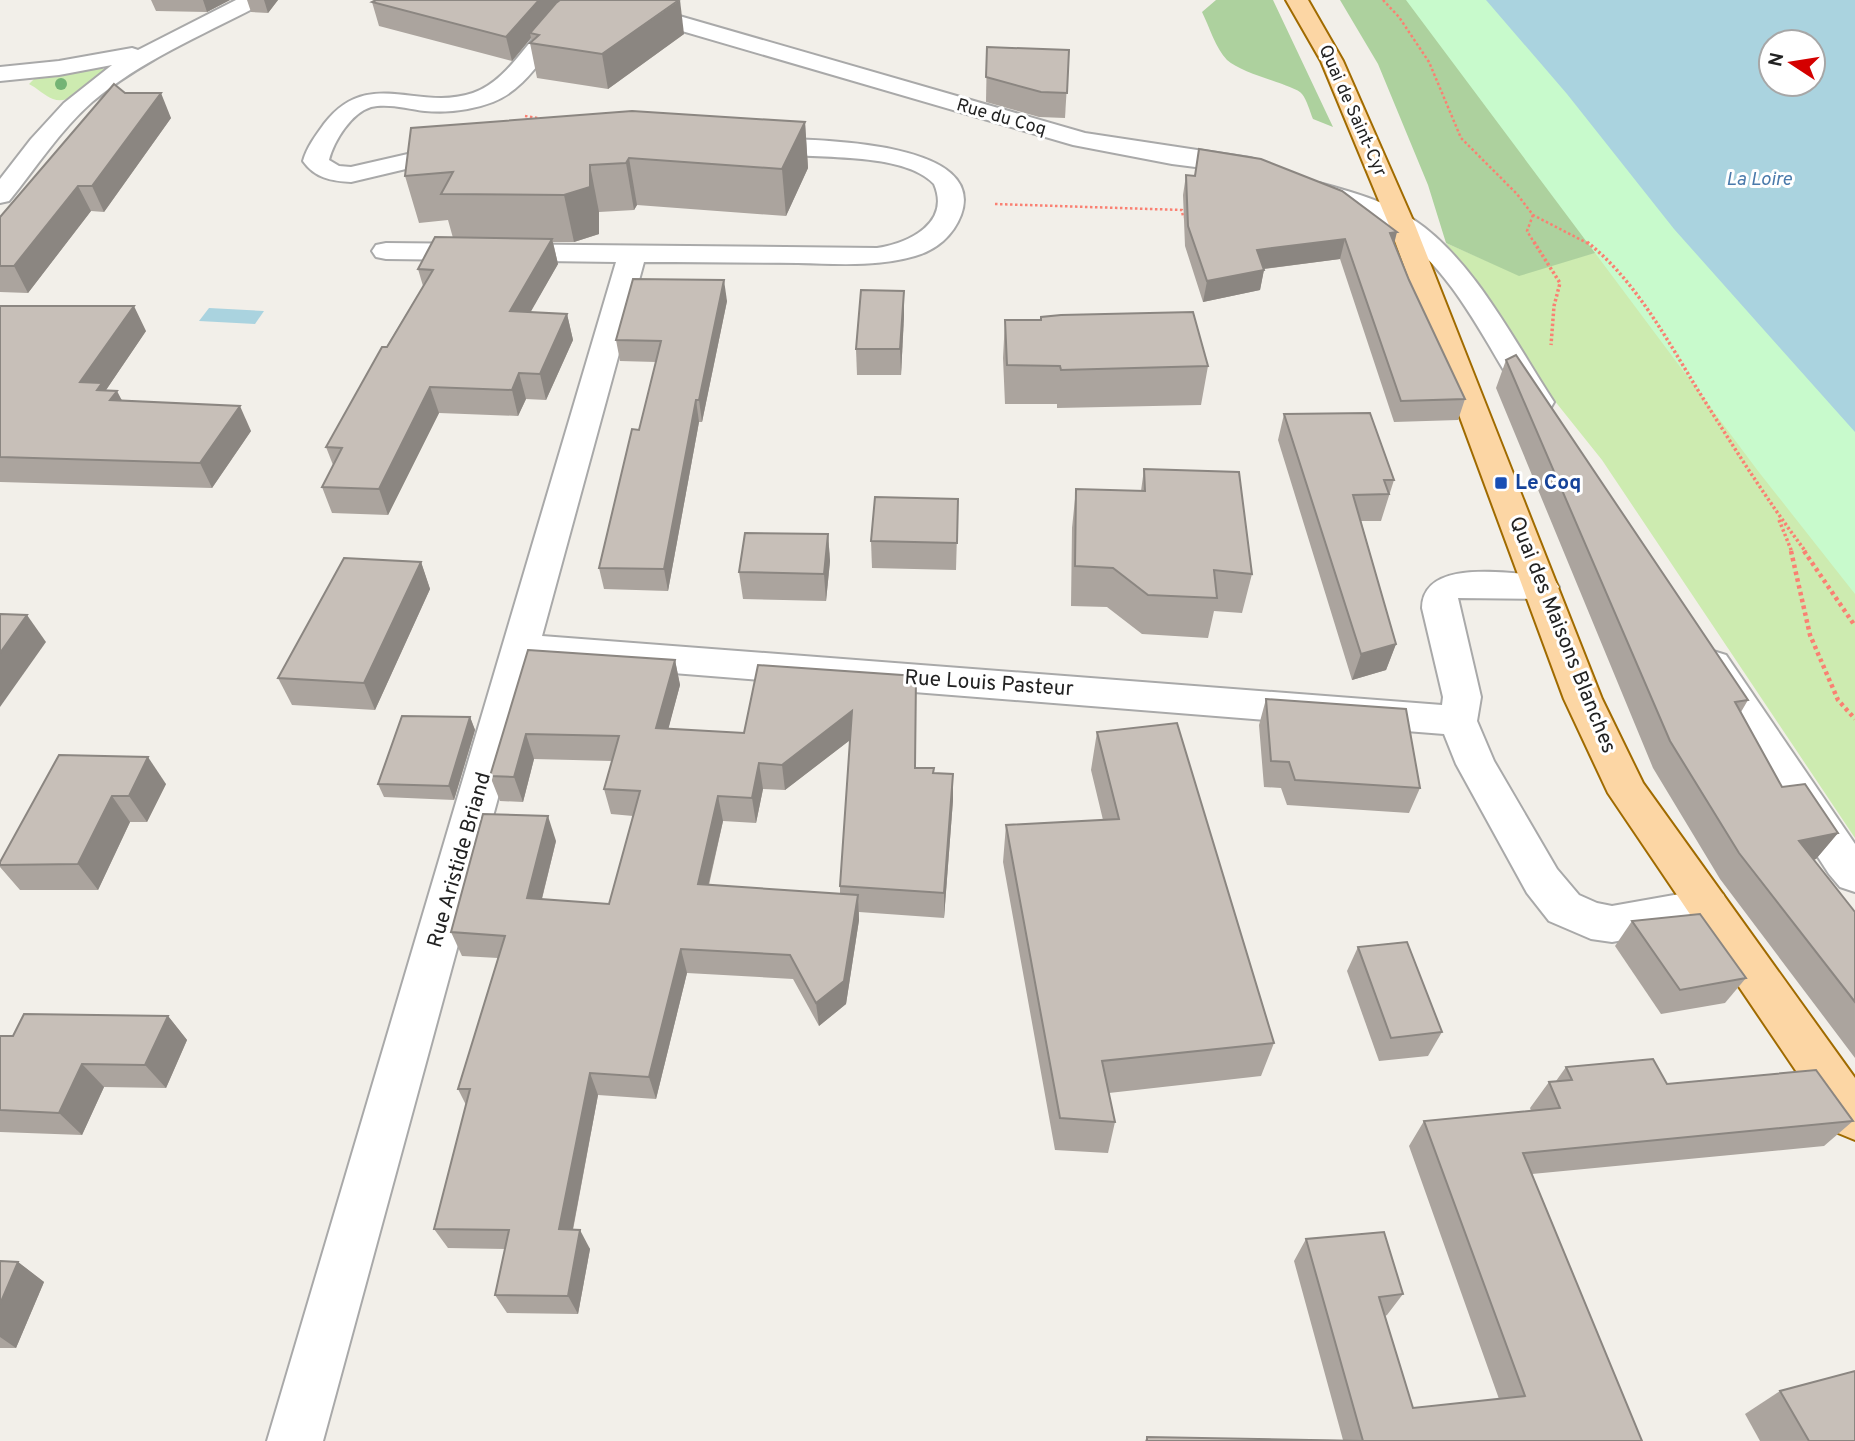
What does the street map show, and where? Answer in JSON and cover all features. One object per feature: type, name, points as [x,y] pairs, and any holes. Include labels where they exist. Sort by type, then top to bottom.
[{"type":"main road","name":"Quai de Saint-Cyr","points":[[1297,0],[1332,61],[1402,225]]},
{"type":"main road","name":"Quai des Maisons Blanches","points":[[1402,225],[1583,699],[1628,793],[1855,1117]]},
{"type":"street","points":[[0,195],[64,117],[106,79],[148,52],[207,26],[252,0]]},
{"type":"street","points":[[485,147],[422,156],[360,173],[331,172],[319,167],[316,161],[318,152],[338,121],[359,103],[383,97],[433,104],[453,103],[495,93],[520,72],[555,29],[599,0]]},
{"type":"street","name":"Rue du Coq","points":[[599,0],[1030,126],[1133,149],[1252,166],[1277,174]]},
{"type":"street","points":[[0,74],[59,68],[148,52]]},
{"type":"street","points":[[0,84],[35,99],[64,117]]},
{"type":"street","points":[[386,251],[628,267],[877,256],[898,253],[930,239],[942,227],[952,202],[950,188],[945,179],[933,169],[920,164],[876,155],[731,143]]},
{"type":"street","points":[[1302,184],[1402,225],[1426,243],[1449,268],[1551,421]]},
{"type":"street","name":"Rue Aristide Briand","points":[[295,1441],[628,267]]},
{"type":"street","points":[[1541,587],[1457,585],[1446,589],[1440,595],[1440,608],[1462,697],[1458,721],[1476,764],[1535,869],[1564,908],[1591,921],[1612,924],[1708,907]]},
{"type":"street","points":[[1698,641],[1855,875]]},
{"type":"street","name":"Rue Louis Pasteur","points":[[520,648],[1458,721]]},
{"type":"path","points":[[1383,0],[1399,17],[1429,62],[1461,138],[1517,194],[1533,215],[1580,237],[1606,257],[1657,324],[1773,510],[1821,573],[1855,626]]},
{"type":"path","points":[[522,115],[548,120]]},
{"type":"path","points":[[995,204],[1182,210],[1183,217],[1195,217]]},
{"type":"path","points":[[1533,215],[1527,231],[1536,247],[1549,261],[1560,283],[1552,322],[1551,421]]},
{"type":"path","points":[[1773,510],[1796,561],[1803,611],[1825,674],[1838,700],[1855,719]]},
{"type":"green space","points":[[1216,0],[1273,0],[1333,127],[1313,119],[1302,94],[1227,60],[1216,44],[1202,12]]},
{"type":"green space","points":[[1340,0],[1486,0],[1674,229],[1519,276],[1446,243],[1428,185],[1378,64]]},
{"type":"green space","points":[[1406,0],[1855,0],[1855,594],[1758,471]]},
{"type":"green space","points":[[99,66],[106,71],[68,99],[53,99],[29,84],[36,77]]},
{"type":"green space","points":[[1674,229],[1855,432],[1855,838],[1602,460],[1538,380],[1446,243],[1519,275]]},
{"type":"water","name":"La Loire","points":[[1486,0],[1855,0],[1855,432],[1674,229],[1567,94]]},
{"type":"water","points":[[209,308],[264,311],[255,324],[199,321]]},
{"type":"building","points":[[539,0],[506,37],[372,2]]},
{"type":"building","points":[[560,0],[679,0],[602,54],[530,43],[539,35],[530,33]]},
{"type":"building","points":[[987,47],[1069,50],[1067,93],[1041,92],[986,77]]},
{"type":"building","points":[[114,84],[125,93],[161,93],[92,186],[78,186],[14,266],[0,266],[0,217]]},
{"type":"building","points":[[632,111],[805,122],[782,169],[629,158],[626,163],[590,165],[590,187],[564,195],[441,194],[453,172],[405,176],[411,128]]},
{"type":"building","points":[[1199,149],[1261,159],[1342,191],[1397,232],[1390,233],[1465,399],[1401,401],[1345,239],[1257,250],[1264,270],[1207,281],[1188,226],[1186,175],[1195,176]]},
{"type":"building","points":[[435,237],[552,239],[510,311],[567,314],[540,374],[519,373],[512,390],[430,387],[379,489],[322,487],[342,448],[326,447],[382,347],[387,347],[433,270],[418,269]]},
{"type":"building","points":[[633,279],[724,280],[699,400],[696,400],[664,569],[599,568],[632,429],[639,430],[661,341],[616,340]]},
{"type":"building","points":[[861,290],[904,291],[900,349],[856,349]]},
{"type":"building","points":[[0,306],[134,306],[80,382],[102,383],[97,390],[117,391],[110,400],[240,406],[200,463],[0,457]]},
{"type":"building","points":[[1193,312],[1208,366],[1061,370],[1060,366],[1007,365],[1005,320],[1041,320],[1041,317],[1061,315]]},
{"type":"building","points":[[1516,355],[1748,700],[1735,702],[1782,787],[1805,784],[1838,833],[1799,841],[1855,912],[1855,1002],[1739,853],[1670,741],[1506,360]]},
{"type":"building","points":[[1370,413],[1394,480],[1384,480],[1389,494],[1353,495],[1396,644],[1361,654],[1284,414]]},
{"type":"building","points":[[1144,469],[1239,472],[1252,574],[1214,570],[1217,598],[1148,595],[1113,568],[1075,566],[1076,489],[1145,491]]},
{"type":"building","points":[[875,497],[958,499],[957,543],[871,541]]},
{"type":"building","points":[[745,533],[828,534],[824,574],[739,572]]},
{"type":"building","points":[[344,558],[421,562],[364,683],[278,678]]},
{"type":"building","points":[[0,614],[27,615],[0,653]]},
{"type":"building","points":[[528,650],[675,660],[656,728],[744,733],[758,665],[916,676],[915,768],[934,768],[933,773],[953,774],[944,893],[840,886],[852,711],[782,765],[759,763],[752,798],[718,796],[698,884],[858,895],[844,981],[816,1003],[790,955],[681,949],[649,1077],[590,1073],[559,1229],[580,1230],[568,1296],[495,1295],[509,1230],[434,1229],[470,1089],[458,1089],[505,936],[451,932],[483,814],[548,816],[527,898],[609,904],[640,791],[604,789],[619,736],[526,734],[514,777],[490,776]]},
{"type":"building","points":[[1266,699],[1406,709],[1420,788],[1295,780],[1289,762],[1271,761]]},
{"type":"building","points":[[402,716],[470,717],[449,786],[378,784]]},
{"type":"building","points":[[1177,723],[1274,1043],[1102,1061],[1115,1122],[1060,1118],[1006,825],[1119,819],[1097,732]]},
{"type":"building","points":[[59,755],[148,757],[129,796],[112,796],[78,864],[0,865],[0,862]]},
{"type":"building","points":[[1700,914],[1746,978],[1680,990],[1632,921]]},
{"type":"building","points":[[1407,942],[1442,1032],[1391,1038],[1358,947]]},
{"type":"building","points":[[24,1014],[168,1016],[145,1065],[82,1064],[59,1113],[0,1110],[0,1036],[13,1036]]},
{"type":"building","points":[[1653,1059],[1667,1084],[1816,1070],[1853,1121],[1523,1153],[1642,1441],[1363,1441],[1306,1239],[1384,1232],[1403,1294],[1379,1297],[1413,1408],[1525,1396],[1424,1121],[1560,1108],[1549,1082],[1572,1080],[1566,1067]]},
{"type":"building","points":[[0,1261],[18,1262],[0,1304]]},
{"type":"building","points":[[1855,1371],[1855,1441],[1809,1441],[1780,1391]]},
{"type":"building","points":[[1147,1437],[1363,1441],[1147,1441]]},
{"type":"place","name":"Le Coq","points":[[1501,483]]}]
